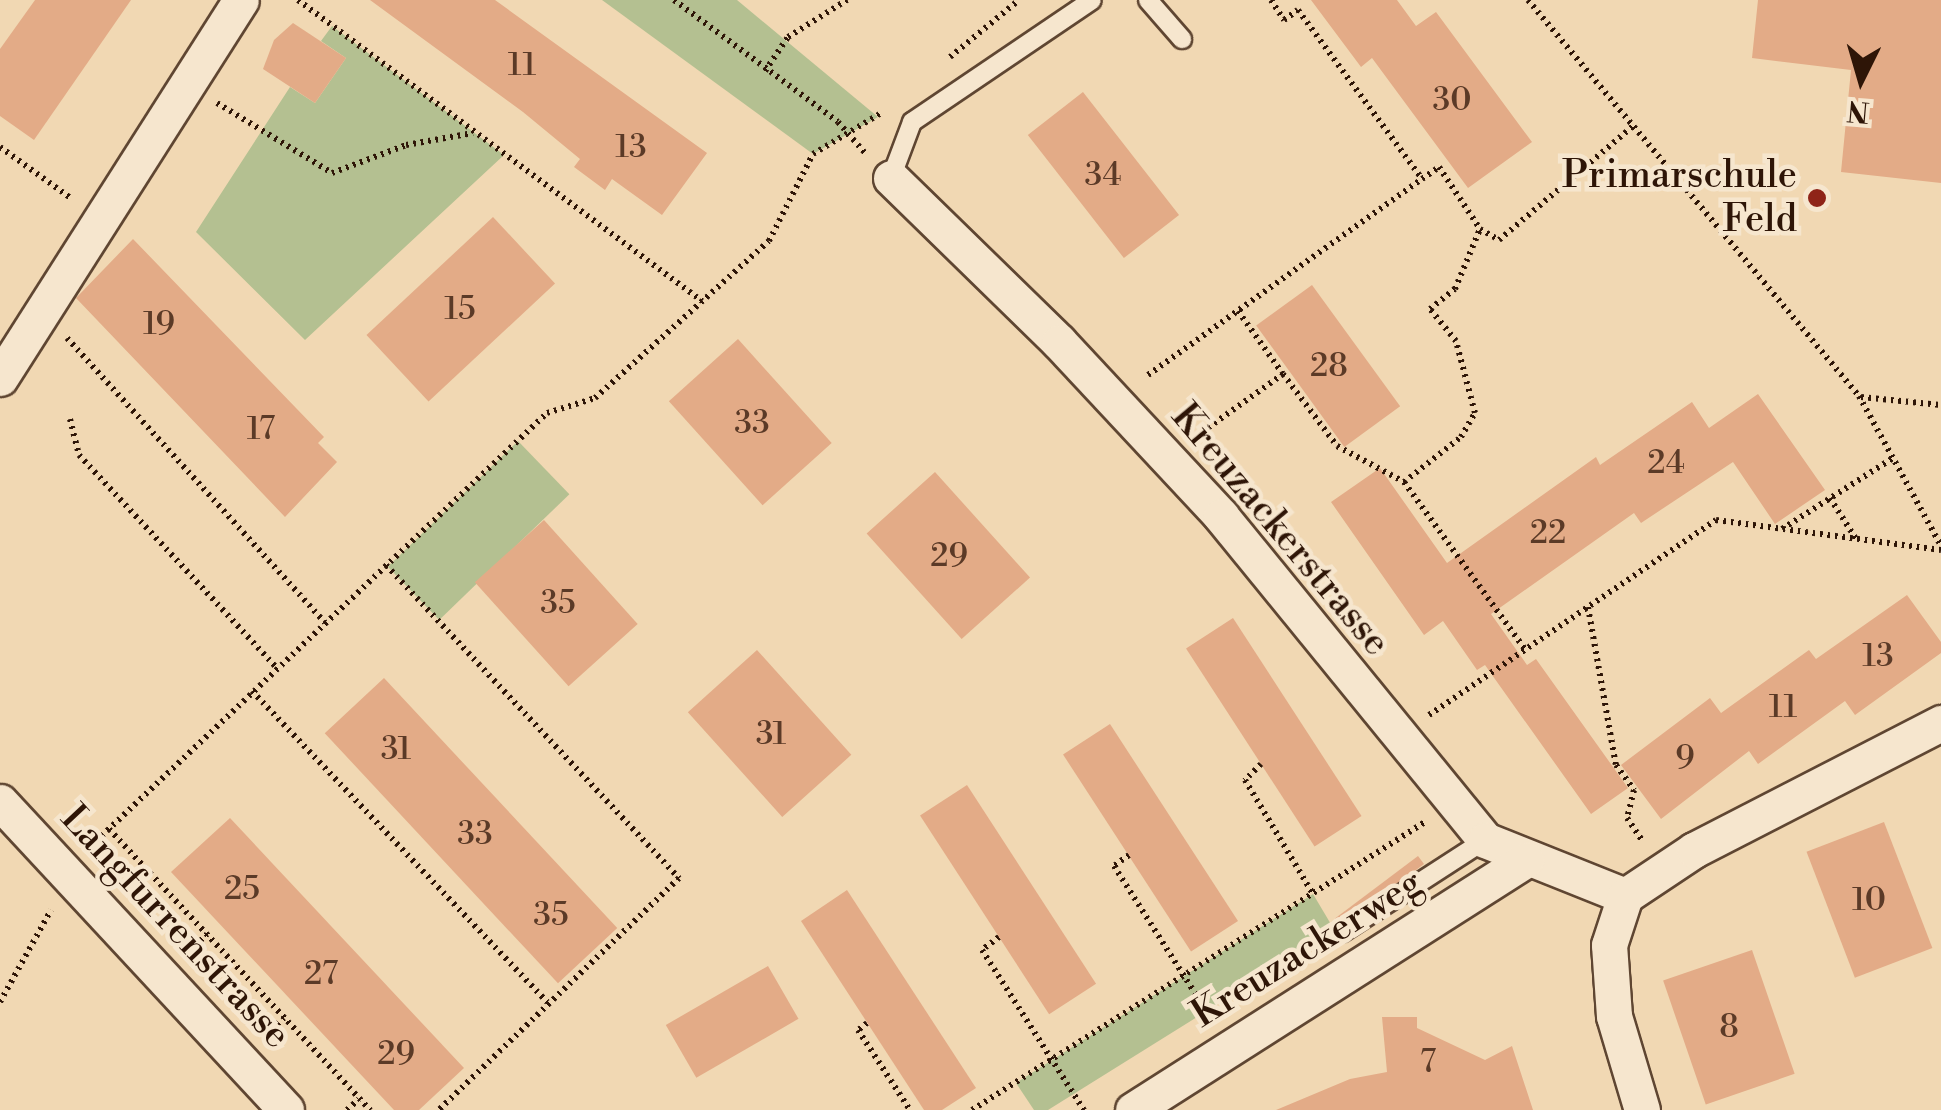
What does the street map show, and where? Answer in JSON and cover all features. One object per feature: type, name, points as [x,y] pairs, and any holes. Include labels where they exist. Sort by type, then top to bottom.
[{"type":"street","points":[[0,378],[241,0]]},
{"type":"street","name":"Kreuzackerstrasse","points":[[891,178],[1060,342],[1221,516],[1451,806],[1485,840],[1526,860],[1625,896]]},
{"type":"street","points":[[1642,1110],[1614,1016],[1609,945],[1625,896],[1694,850],[1941,724]]},
{"type":"street","name":"Langfurrenstrasse","points":[[0,802],[286,1110]]},
{"type":"street","name":"Kreuzackerweg","points":[[1134,1110],[1526,860]]},
{"type":"lane","points":[[891,178],[912,122],[1092,0]]},
{"type":"lane","points":[[1148,0],[1182,39]]},
{"type":"lane","points":[[1343,932],[1485,840]]},
{"type":"path","points":[[298,0],[702,301]]},
{"type":"path","points":[[674,0],[846,134],[891,178]]},
{"type":"path","points":[[765,71],[788,37],[847,0]]},
{"type":"path","points":[[935,69],[1019,0]]},
{"type":"path","points":[[1271,0],[1284,20],[1298,10],[1422,179]]},
{"type":"path","points":[[1528,0],[1859,396],[1941,548]]},
{"type":"path","points":[[187,84],[324,172],[474,132]]},
{"type":"path","points":[[0,1002],[66,871],[108,828],[548,413],[595,398],[769,240],[813,154],[892,104]]},
{"type":"path","points":[[1148,375],[1439,166],[1480,229],[1499,240],[1633,126]]},
{"type":"path","points":[[0,147],[100,220]]},
{"type":"path","points":[[1404,482],[1461,437],[1475,413],[1456,341],[1430,309],[1456,289],[1480,229]]},
{"type":"path","points":[[42,310],[325,622]]},
{"type":"path","points":[[1238,311],[1338,446],[1404,482],[1525,649]]},
{"type":"path","points":[[1202,432],[1284,374]]},
{"type":"path","points":[[1859,396],[1941,405]]},
{"type":"path","points":[[70,419],[79,454],[277,668]]},
{"type":"path","points":[[1782,529],[1893,458]]},
{"type":"path","points":[[1830,498],[1856,539]]},
{"type":"path","points":[[1423,719],[1716,520],[1941,548]]},
{"type":"path","points":[[386,566],[679,878],[439,1110]]},
{"type":"path","points":[[1588,606],[1616,765],[1634,790],[1628,818],[1650,851]]},
{"type":"path","points":[[252,691],[547,1002]]},
{"type":"path","points":[[1262,764],[1245,780],[1313,894]]},
{"type":"path","points":[[972,1110],[1451,806]]},
{"type":"path","points":[[108,828],[370,1110]]},
{"type":"path","points":[[1129,854],[1114,866],[1230,1047]]},
{"type":"path","points":[[1000,938],[982,950],[1084,1110]]},
{"type":"path","points":[[867,1023],[858,1030],[910,1110]]},
{"type":"path","points":[[347,1110],[359,1099]]},
{"type":"green space","points":[[602,0],[737,0],[878,117],[813,154]]},
{"type":"green space","points":[[332,26],[504,155],[305,340],[196,232],[290,87],[315,103],[346,58],[321,41]]},
{"type":"green space","points":[[518,441],[569,494],[439,620],[388,567]]},
{"type":"green space","points":[[1313,894],[1335,931],[1048,1110],[1034,1110],[1016,1083]]},
{"type":"building","points":[[35,0],[131,0],[34,140],[0,116],[0,49]]},
{"type":"building","points":[[370,0],[495,0],[707,153],[662,215],[612,179],[605,190],[574,167],[580,159],[523,112]]},
{"type":"building","points":[[1311,0],[1397,0],[1416,26],[1436,12],[1532,142],[1468,188],[1372,58],[1361,67]]},
{"type":"building","points":[[1758,0],[1941,0],[1941,183],[1841,172],[1851,70],[1752,58]]},
{"type":"building","points":[[293,23],[346,58],[315,103],[263,69],[274,40]]},
{"type":"building","points":[[1083,92],[1179,215],[1124,258],[1028,135]]},
{"type":"building","points":[[493,217],[555,284],[429,402],[366,335]]},
{"type":"building","points":[[133,239],[324,437],[318,443],[337,462],[285,517],[76,298]]},
{"type":"building","points":[[1312,285],[1400,406],[1344,447],[1256,326]]},
{"type":"building","points":[[738,339],[832,443],[763,505],[669,401]]},
{"type":"building","points":[[1758,394],[1825,490],[1775,524],[1733,462],[1641,523],[1634,513],[1491,614],[1527,665],[1536,659],[1628,788],[1591,814],[1485,665],[1477,670],[1443,621],[1424,635],[1331,502],[1380,468],[1447,563],[1596,457],[1600,465],[1692,402],[1709,428]]},
{"type":"building","points":[[935,472],[1030,578],[962,639],[867,534]]},
{"type":"building","points":[[544,520],[638,624],[569,686],[475,582]]},
{"type":"building","points":[[1907,595],[1941,642],[1941,653],[1855,715],[1845,701],[1758,764],[1749,751],[1661,819],[1621,765],[1710,698],[1721,713],[1809,650],[1816,659]]},
{"type":"building","points":[[1233,618],[1362,816],[1315,846],[1186,648]]},
{"type":"building","points":[[757,650],[851,755],[782,817],[688,712]]},
{"type":"building","points":[[384,678],[617,928],[558,983],[325,733]]},
{"type":"building","points":[[1110,724],[1238,921],[1191,952],[1063,754]]},
{"type":"building","points":[[967,785],[1096,984],[1049,1014],[920,815]]},
{"type":"building","points":[[230,818],[464,1068],[419,1110],[394,1110],[171,872]]},
{"type":"building","points":[[1884,822],[1932,948],[1855,978],[1807,852]]},
{"type":"building","points":[[1418,856],[1424,864],[1341,927],[1335,919]]},
{"type":"building","points":[[847,890],[976,1088],[942,1110],[924,1110],[801,921]]},
{"type":"building","points":[[1752,950],[1795,1074],[1706,1104],[1663,981]]},
{"type":"building","points":[[768,966],[798,1019],[696,1078],[666,1025]]},
{"type":"building","points":[[1382,1017],[1417,1017],[1417,1028],[1485,1060],[1512,1046],[1533,1110],[1276,1110],[1350,1079],[1387,1072]]},
{"type":"place","name":"Primarschule Feld","points":[[1817,198]]}]
